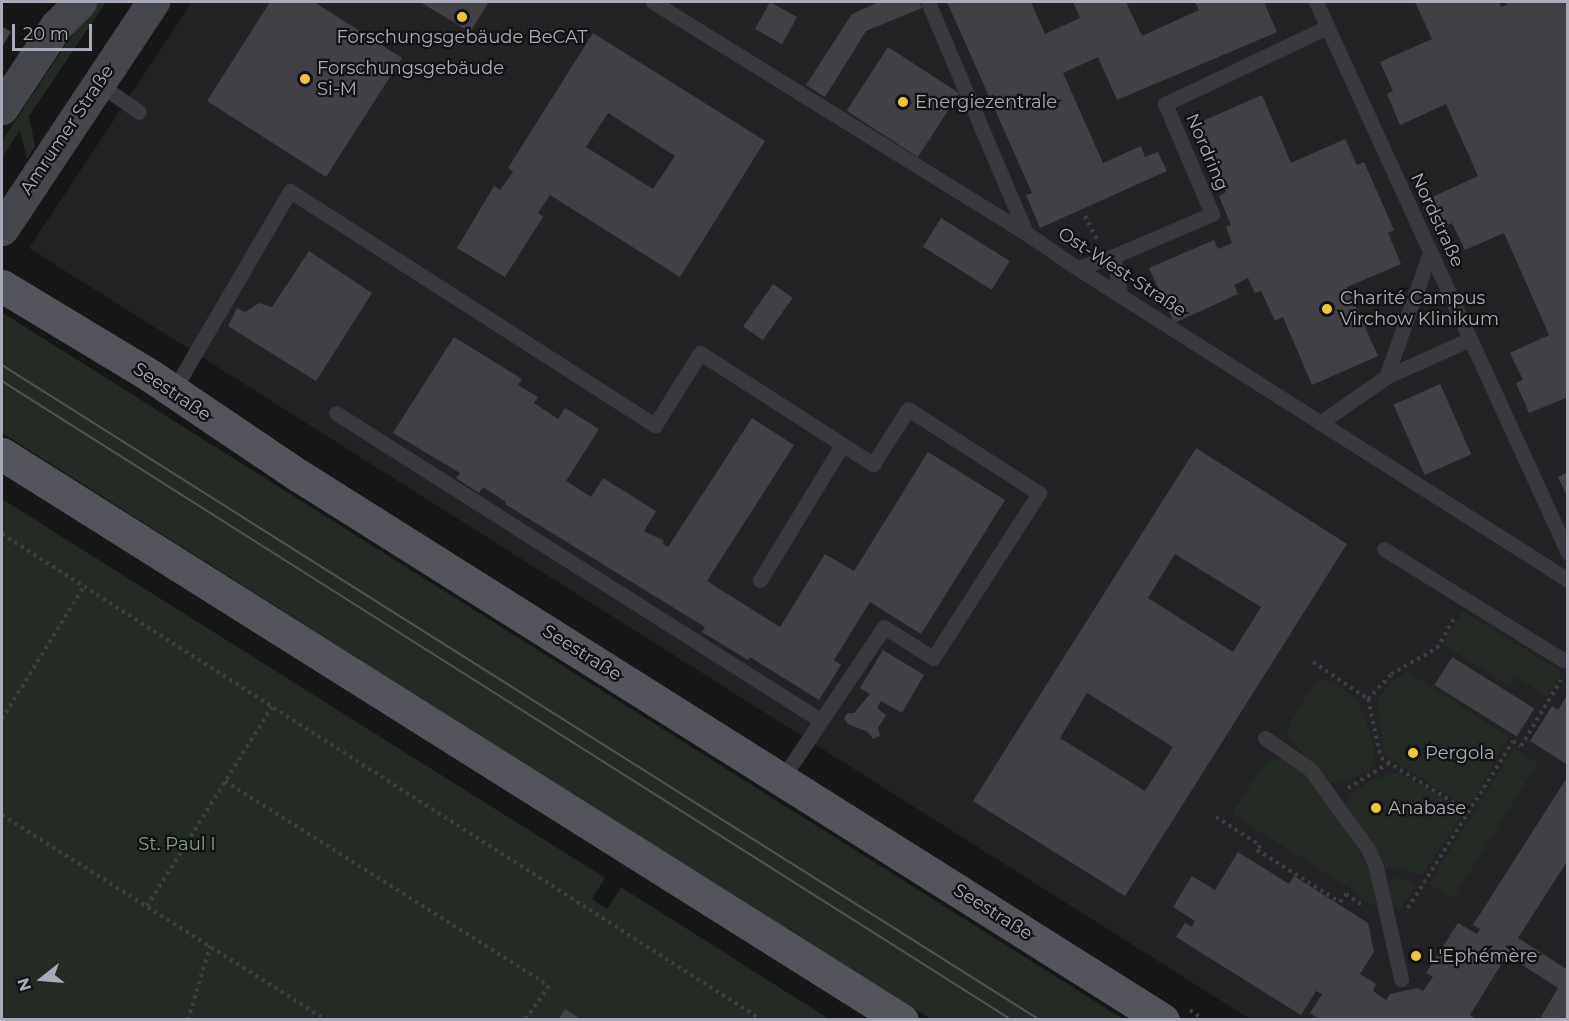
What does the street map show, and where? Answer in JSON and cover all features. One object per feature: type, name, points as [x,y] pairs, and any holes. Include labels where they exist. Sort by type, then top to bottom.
[{"type":"main road","points":[[2,108],[56,26],[80,2]]},
{"type":"main road","name":"Amrumer Straße","points":[[2,229],[153,2]]},
{"type":"main road","name":"Seestraße","points":[[2,286],[172,391],[298,475],[1163,1020]]},
{"type":"main road","points":[[2,454],[902,1020]]},
{"type":"lane","name":"Ost-West-Straße","points":[[652,2],[1026,233],[1077,268],[1568,580]]},
{"type":"lane","points":[[928,2],[1026,233]]},
{"type":"lane","name":"Nordstraße","points":[[1316,2],[1568,553]]},
{"type":"lane","name":"Nordring","points":[[1110,257],[1212,214],[1165,104],[1327,27]]},
{"type":"lane","points":[[98,83],[139,112]]},
{"type":"lane","points":[[172,391],[290,191],[655,424],[700,353],[873,464],[908,409],[1039,493],[933,658],[884,627],[820,720],[783,779]]},
{"type":"lane","points":[[1386,377],[1430,253]]},
{"type":"lane","points":[[1077,268],[1110,257],[1120,294]]},
{"type":"lane","points":[[1320,423],[1386,377],[1470,339]]},
{"type":"lane","points":[[336,413],[820,720]]},
{"type":"lane","points":[[760,580],[842,445]]},
{"type":"lane","points":[[1384,549],[1563,660]]},
{"type":"lane","points":[[1265,738],[1310,769],[1368,849],[1376,867],[1401,979]]},
{"type":"path","points":[[1085,216],[1110,257]]},
{"type":"path","points":[[2,534],[762,1020]]},
{"type":"path","points":[[2,719],[84,586]]},
{"type":"path","points":[[1368,699],[1391,674],[1437,648],[1466,599]]},
{"type":"path","points":[[1313,662],[1368,699],[1381,758],[1469,812]]},
{"type":"path","points":[[1216,817],[1260,845],[1257,850],[1340,902],[1346,894],[1378,915],[1386,913],[1400,921],[1513,741],[1521,746],[1562,679]]},
{"type":"path","points":[[147,906],[272,707]]},
{"type":"path","points":[[1332,798],[1389,763]]},
{"type":"path","points":[[225,782],[549,986],[525,1020]]},
{"type":"path","points":[[2,815],[326,1020]]},
{"type":"path","points":[[188,1020],[210,946]]},
{"type":"shaded area","points":[[192,2],[1567,2],[1567,1019],[1250,1019],[29,248]]},
{"type":"green space","points":[[94,2],[106,2],[29,116],[35,146],[27,159],[20,130],[2,158],[2,141]]},
{"type":"green space","points":[[3,313],[1123,1019],[931,1019],[533,769],[2,433]]},
{"type":"green space","name":"St. Paul I","points":[[2,499],[605,878],[592,899],[607,909],[621,887],[829,1019],[2,1019]]},
{"type":"green space","points":[[1463,611],[1562,672],[1547,696],[1515,677],[1510,686],[1442,644]]},
{"type":"green space","points":[[1407,671],[1509,737],[1468,808],[1384,755],[1377,700],[1391,683]]},
{"type":"green space","points":[[1324,680],[1335,683],[1354,697],[1364,714],[1373,743],[1375,761],[1371,769],[1342,783],[1332,783],[1288,738],[1289,725],[1316,681]]},
{"type":"green space","points":[[1514,748],[1538,763],[1453,899],[1429,884]]},
{"type":"green space","points":[[1273,759],[1284,760],[1303,773],[1327,802],[1370,868],[1376,902],[1374,904],[1371,905],[1353,893],[1354,891],[1232,814],[1264,764]]},
{"type":"green space","points":[[1398,772],[1465,811],[1422,875],[1404,869],[1386,868],[1375,846],[1346,806],[1352,793],[1373,779]]},
{"type":"green space","points":[[1396,877],[1409,881],[1415,887],[1400,910],[1392,906],[1387,885]]},
{"type":"building","name":"Forschungsgebäude Si-M","points":[[270,2],[314,2],[402,58],[326,177],[207,101]]},
{"type":"building","name":"Forschungsgebäude BeCAT","points":[[420,2],[489,2],[470,32]]},
{"type":"building","points":[[770,2],[797,17],[782,44],[755,29]]},
{"type":"building","points":[[879,2],[919,2],[922,8],[866,31],[825,97],[806,85],[852,14]]},
{"type":"building","points":[[947,2],[1031,2],[1045,34],[1080,18],[1073,2],[1126,2],[1142,36],[1199,10],[1195,2],[1264,2],[1277,32],[1117,100],[1098,57],[1063,73],[1103,163],[1141,146],[1145,157],[1158,152],[1167,171],[1040,228],[1026,195],[1032,193]]},
{"type":"building","points":[[1415,2],[1499,2],[1501,7],[1514,2],[1568,2],[1568,397],[1529,413],[1516,383],[1523,380],[1510,353],[1549,335],[1504,233],[1465,250],[1452,223],[1446,226],[1432,197],[1478,176],[1446,104],[1400,125],[1387,94],[1393,91],[1380,62],[1432,39]]},
{"type":"building","points":[[2,26],[11,32],[2,47]]},
{"type":"building","points":[[593,33],[765,141],[680,277],[550,195],[538,213],[543,217],[505,277],[457,248],[494,186],[500,190],[513,172],[508,168]],"holes":[[[608,113],[675,156],[653,189],[586,147]]]},
{"type":"building","name":"Energiezentrale","points":[[888,47],[959,93],[918,157],[847,111]]},
{"type":"building","points":[[1262,95],[1291,163],[1345,139],[1357,165],[1364,162],[1394,230],[1388,233],[1401,264],[1347,287],[1378,356],[1312,385],[1283,317],[1275,321],[1261,291],[1255,293],[1248,278],[1234,285],[1238,294],[1174,323],[1149,268],[1214,240],[1218,249],[1232,243],[1226,227],[1231,225],[1219,196],[1226,192],[1196,124]]},
{"type":"building","points":[[941,218],[1010,261],[992,290],[923,247]]},
{"type":"building","points":[[309,251],[372,293],[316,381],[228,326],[237,308],[245,312],[259,303],[272,307]]},
{"type":"building","points":[[773,284],[793,298],[763,340],[743,327]]},
{"type":"building","points":[[454,337],[522,379],[518,385],[538,397],[534,403],[558,419],[565,408],[599,429],[566,481],[591,497],[603,478],[656,511],[644,531],[664,541],[663,544],[668,547],[752,418],[794,445],[707,581],[780,627],[825,554],[854,571],[928,452],[1005,500],[921,634],[870,602],[834,660],[841,665],[819,700],[750,657],[748,660],[702,632],[705,627],[505,504],[506,502],[483,487],[479,493],[456,478],[460,473],[393,433]]},
{"type":"building","points":[[1440,384],[1471,454],[1425,475],[1393,405]]},
{"type":"building","points":[[1196,448],[1347,544],[1125,896],[973,801]],"holes":[[[1175,554],[1261,607],[1233,652],[1148,598]],[[1087,693],[1173,747],[1145,791],[1060,738]]]},
{"type":"building","points":[[1568,472],[1568,498],[1558,477]]},
{"type":"building","points":[[883,650],[924,675],[902,713],[881,701],[877,708],[886,715],[878,728],[880,736],[873,739],[868,732],[848,724],[844,718],[848,713],[854,713],[870,694],[860,688]]},
{"type":"building","points":[[1452,657],[1534,708],[1517,736],[1435,685]]},
{"type":"building","points":[[1568,694],[1568,765],[1530,741],[1552,706],[1558,710]]},
{"type":"building","points":[[1568,776],[1568,860],[1518,938],[1568,970],[1568,1020],[1539,1020],[1558,988],[1507,955],[1470,1015],[1477,1020],[1321,1020],[1310,1013],[1322,994],[1316,991],[1301,1015],[1176,937],[1185,923],[1192,927],[1195,921],[1173,907],[1192,876],[1215,890],[1238,852],[1289,884],[1294,876],[1368,923],[1374,952],[1360,974],[1376,984],[1373,991],[1386,1000],[1390,994],[1417,988],[1423,991],[1433,977],[1426,973],[1458,923],[1477,934],[1480,929],[1473,925]]},
{"type":"building","points":[[565,1009],[582,1020],[558,1020]]},
{"type":"tram line","points":[[2,365],[1040,1020]]},
{"type":"tram line","points":[[2,381],[1012,1020]]},
{"type":"place","name":"Forschungsgebäude BeCAT","points":[[462,17]]},
{"type":"place","name":"Forschungsgebäude Si-M","points":[[305,79]]},
{"type":"place","name":"Energiezentrale","points":[[903,102]]},
{"type":"place","name":"Charité Campus Virchow Klinikum","points":[[1327,309]]},
{"type":"place","name":"Pergola","points":[[1413,753]]},
{"type":"place","name":"Anabase","points":[[1376,808]]},
{"type":"place","name":"L'Ephémère","points":[[1416,956]]}]
